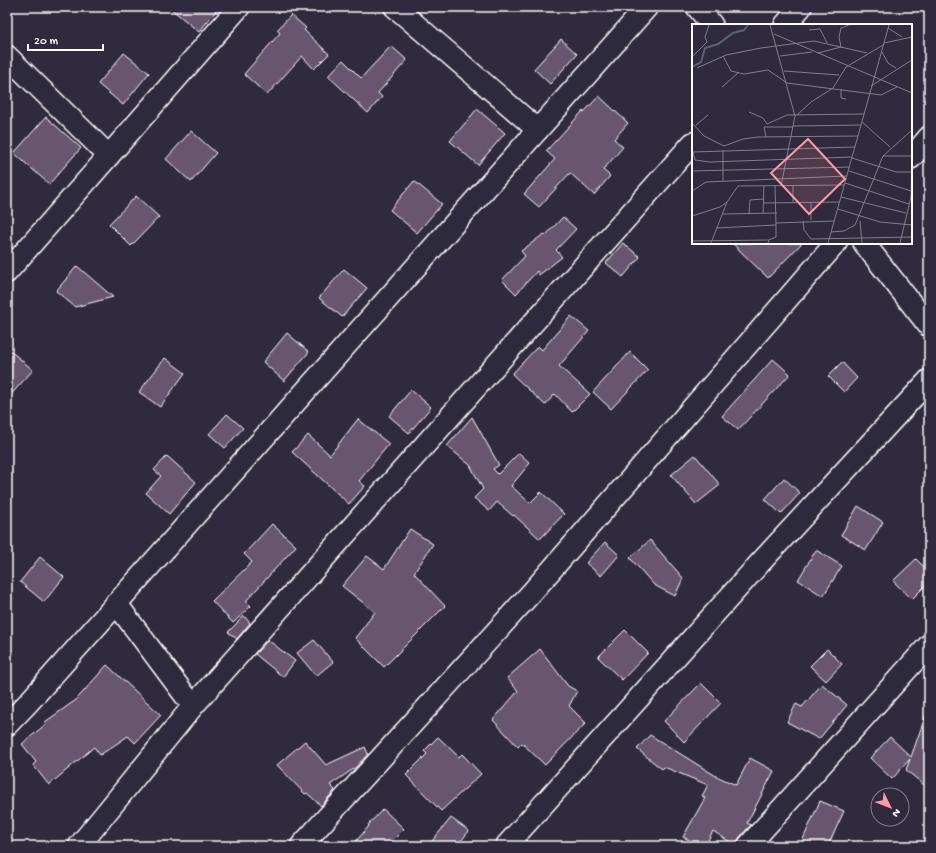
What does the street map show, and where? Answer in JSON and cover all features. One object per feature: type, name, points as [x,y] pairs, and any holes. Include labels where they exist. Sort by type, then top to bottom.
[{"type":"street","points":[[7,272],[240,7]]},
{"type":"street","points":[[395,7],[538,130]]},
{"type":"street","points":[[7,725],[647,7]]},
{"type":"street","points":[[697,7],[711,24]]},
{"type":"street","points":[[786,24],[801,7]]},
{"type":"street","points":[[7,56],[109,156]]},
{"type":"street","points":[[912,157],[929,138]]},
{"type":"street","points":[[79,846],[194,706],[692,144]]},
{"type":"street","points":[[301,846],[533,591],[835,244]]},
{"type":"street","points":[[865,244],[929,326]]},
{"type":"street","points":[[506,846],[760,563],[929,380]]},
{"type":"street","points":[[116,604],[194,706]]},
{"type":"street","points":[[748,846],[929,644]]},
{"type":"building","points":[[169,7],[219,7],[199,32]]},
{"type":"building","points":[[291,15],[306,28],[304,30],[329,54],[314,69],[302,56],[267,95],[244,74],[280,33],[277,30]]},
{"type":"building","points":[[561,39],[577,54],[550,84],[534,69]]},
{"type":"building","points":[[391,46],[407,60],[378,93],[382,97],[368,113],[328,76],[343,60],[361,78]]},
{"type":"building","points":[[124,53],[149,73],[123,105],[98,84]]},
{"type":"building","points":[[599,96],[628,123],[614,139],[623,147],[603,170],[610,176],[594,195],[570,173],[539,207],[524,194],[555,159],[546,151]]},
{"type":"building","points":[[477,109],[505,133],[478,165],[450,141]]},
{"type":"building","points":[[46,117],[81,148],[49,184],[14,153]]},
{"type":"building","points":[[191,131],[216,153],[191,182],[166,159]]},
{"type":"building","points":[[414,181],[442,204],[417,233],[390,210]]},
{"type":"building","points":[[136,196],[159,217],[131,246],[109,224]]},
{"type":"building","points":[[563,217],[576,229],[556,250],[562,257],[539,275],[537,271],[516,294],[502,280],[525,256],[521,251],[544,234],[545,236]]},
{"type":"building","points":[[623,243],[640,257],[623,277],[606,263]]},
{"type":"building","points":[[733,244],[801,244],[768,278]]},
{"type":"building","points":[[77,266],[113,297],[75,307],[56,291]]},
{"type":"building","points":[[344,269],[367,288],[342,317],[319,298]]},
{"type":"building","points":[[571,316],[589,331],[559,366],[590,394],[572,412],[555,394],[545,405],[512,374],[538,346],[542,350]]},
{"type":"building","points":[[287,333],[309,352],[284,381],[263,362]]},
{"type":"building","points":[[7,348],[33,370],[7,399]]},
{"type":"building","points":[[630,352],[648,370],[611,409],[593,392]]},
{"type":"building","points":[[165,358],[185,373],[160,407],[139,392]]},
{"type":"building","points":[[773,359],[790,374],[738,430],[722,416]]},
{"type":"building","points":[[842,362],[857,378],[844,392],[828,376]]},
{"type":"building","points":[[411,390],[431,407],[409,433],[389,416]]},
{"type":"building","points":[[227,414],[243,428],[225,448],[209,434]]},
{"type":"building","points":[[472,417],[499,465],[493,469],[498,474],[519,453],[530,463],[511,486],[530,503],[541,492],[564,514],[540,539],[514,515],[513,516],[497,502],[489,511],[474,498],[483,489],[470,465],[447,446]]},
{"type":"building","points":[[358,419],[389,444],[359,481],[365,486],[349,504],[292,452],[308,435],[330,455]]},
{"type":"building","points":[[695,455],[720,485],[696,504],[671,475]]},
{"type":"building","points":[[167,456],[196,482],[169,514],[146,493],[161,476],[154,470]]},
{"type":"building","points":[[784,478],[800,493],[781,514],[765,499]]},
{"type":"building","points":[[858,506],[883,522],[866,550],[841,535]]},
{"type":"building","points":[[272,524],[296,546],[246,601],[251,606],[233,623],[212,601],[252,562],[244,554]]},
{"type":"building","points":[[410,529],[433,544],[414,573],[445,606],[384,667],[355,638],[375,612],[342,586],[367,556],[384,569]]},
{"type":"building","points":[[650,540],[683,578],[675,596],[654,585],[630,558]]},
{"type":"building","points":[[605,542],[619,555],[601,576],[586,563]]},
{"type":"building","points":[[816,550],[842,566],[823,596],[798,580]]},
{"type":"building","points":[[40,557],[64,577],[44,602],[20,582]]},
{"type":"building","points":[[916,559],[929,572],[929,582],[912,599],[893,581]]},
{"type":"building","points":[[244,616],[250,623],[237,639],[228,632]]},
{"type":"building","points":[[625,630],[648,653],[622,680],[598,657]]},
{"type":"building","points":[[268,640],[295,661],[283,677],[255,654]]},
{"type":"building","points":[[314,640],[333,662],[316,676],[297,653]]},
{"type":"building","points":[[540,649],[568,686],[577,691],[569,706],[586,723],[545,765],[522,743],[518,747],[493,720],[518,691],[507,678]]},
{"type":"building","points":[[827,649],[842,664],[826,681],[810,666]]},
{"type":"building","points":[[107,665],[161,715],[135,743],[128,736],[100,755],[94,747],[49,785],[33,765],[36,762],[22,744],[46,724],[45,722],[76,700]]},
{"type":"building","points":[[701,683],[721,703],[684,742],[664,721]]},
{"type":"building","points":[[822,684],[847,705],[819,739],[787,722],[796,704],[802,707]]},
{"type":"building","points":[[926,714],[929,714],[929,789],[906,770],[910,759],[892,779],[870,758],[890,737],[911,757]]},
{"type":"building","points":[[650,735],[716,776],[736,785],[750,758],[774,771],[747,823],[751,825],[739,838],[736,846],[713,831],[705,846],[701,846],[683,837],[705,798],[702,796],[708,785],[664,767],[662,769],[637,749]]},
{"type":"building","points":[[438,737],[459,757],[462,754],[481,774],[441,811],[406,775],[427,754],[424,751]]},
{"type":"building","points":[[305,741],[326,765],[365,747],[368,754],[355,768],[330,785],[335,790],[321,806],[307,793],[305,794],[277,765]]},
{"type":"building","points":[[820,801],[844,811],[828,846],[800,846]]},
{"type":"building","points":[[383,809],[404,829],[387,846],[352,846],[369,826],[368,825]]},
{"type":"building","points":[[451,818],[469,831],[457,846],[428,846]]}]
